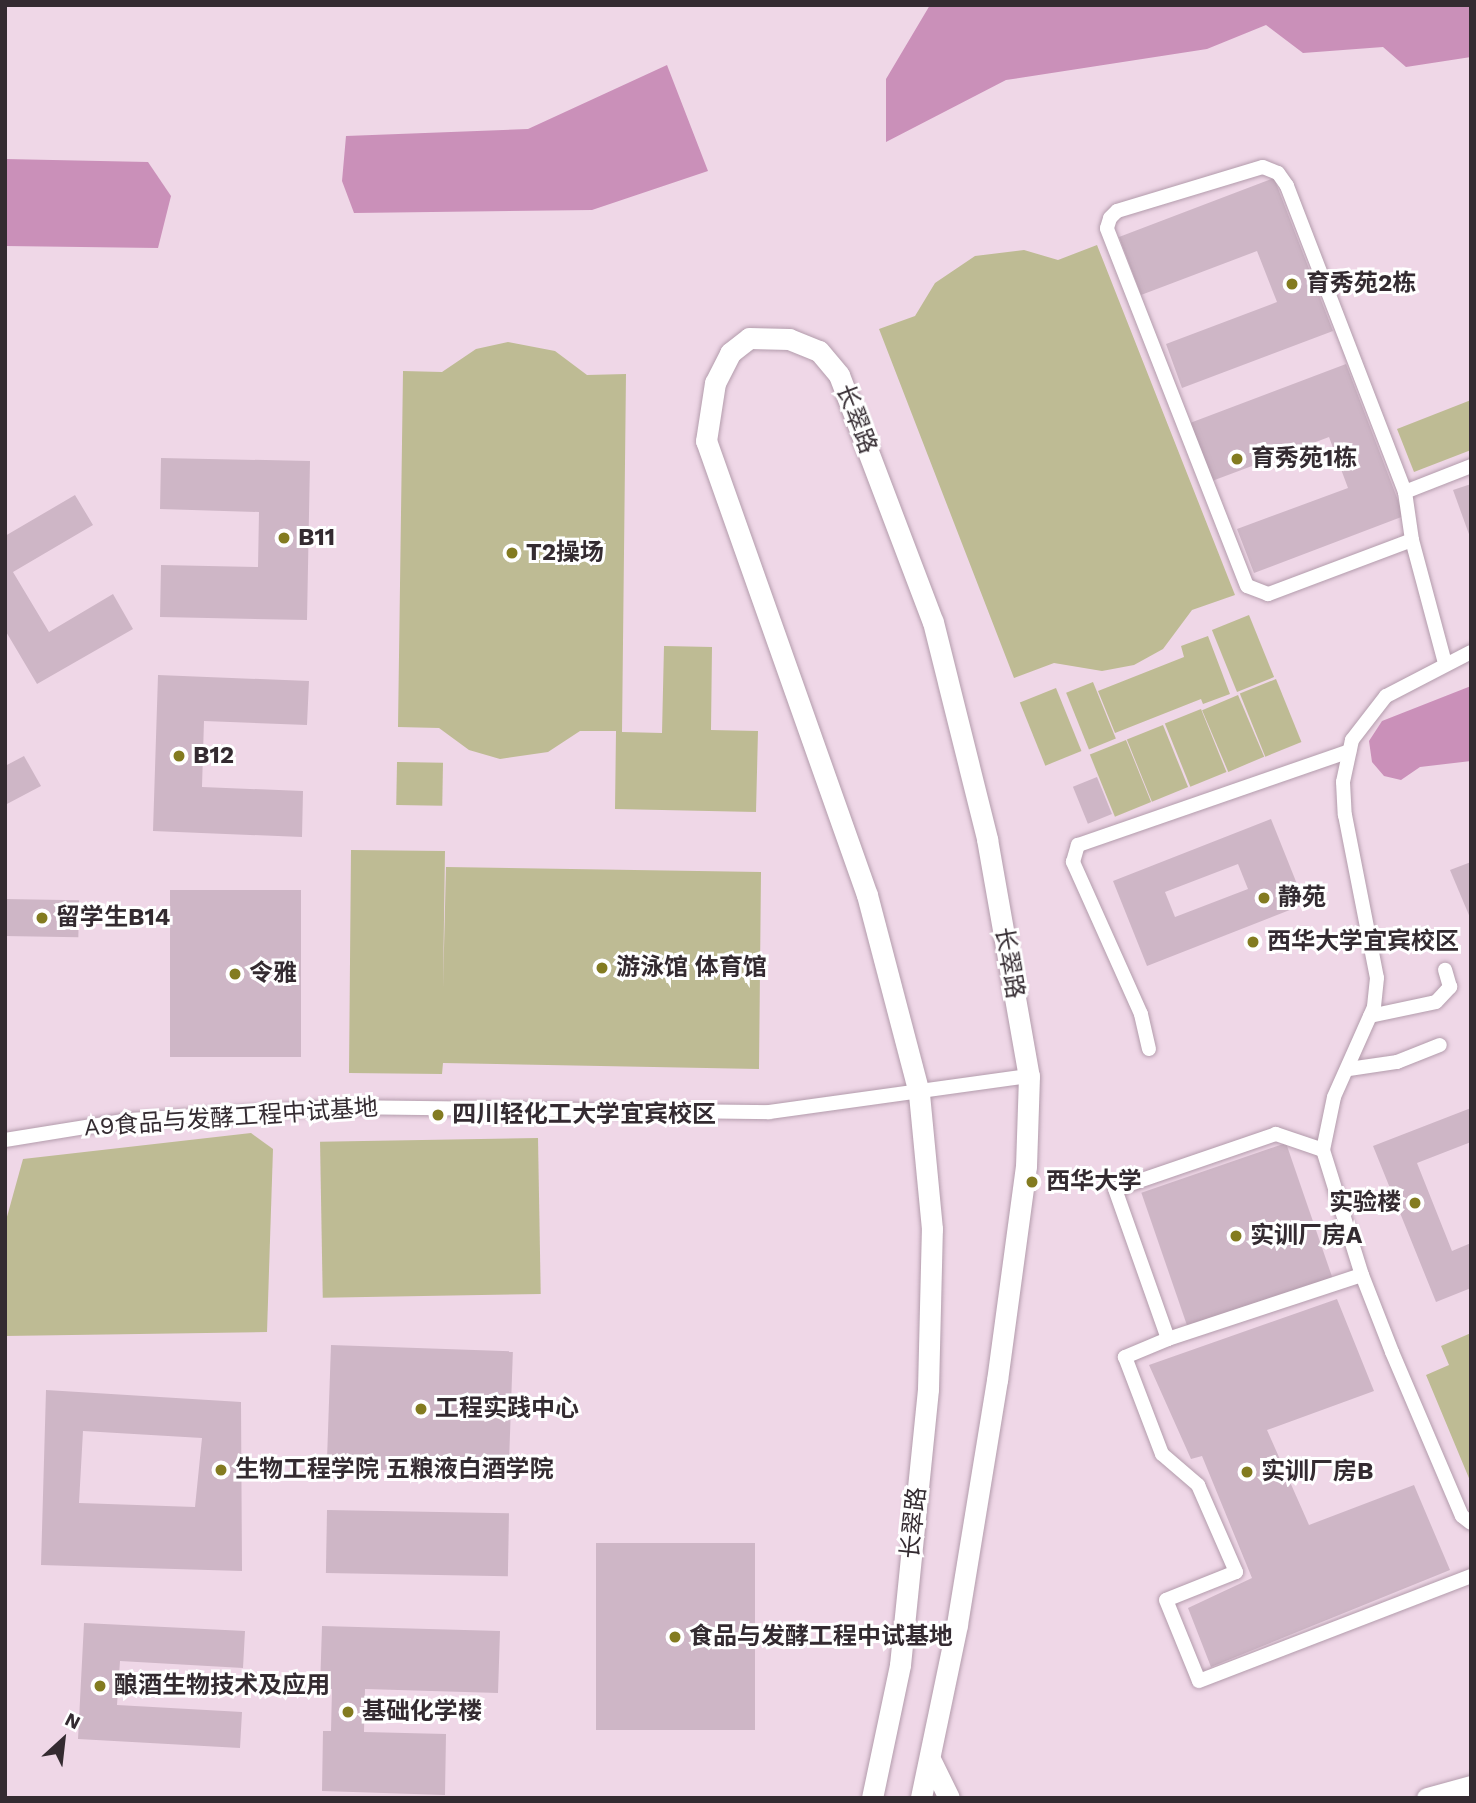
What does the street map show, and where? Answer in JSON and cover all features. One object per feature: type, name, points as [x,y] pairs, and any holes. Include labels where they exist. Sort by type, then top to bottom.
[{"type":"main road","name":"长翠路","points":[[872,1798],[900,1665],[928,1389],[932,1229],[919,1093],[839,805],[779,656],[706,441],[715,383],[730,353],[749,338],[789,339],[819,351],[839,375],[933,622],[987,839],[1030,1076],[1026,1166],[997,1380],[921,1798]]},
{"type":"main road","points":[[930,1759],[949,1798]]},
{"type":"main road","points":[[1427,1798],[1471,1786]]},
{"type":"street","points":[[1412,540],[1268,594],[1247,586],[1107,228],[1110,218],[1117,211],[1264,167],[1278,173],[1287,186],[1405,492],[1412,540],[1445,663]]},
{"type":"street","points":[[1405,492],[1471,466]]},
{"type":"street","points":[[1471,652],[1445,663],[1386,696],[1362,722],[1349,751],[1343,782],[1345,815],[1377,978],[1370,1016],[1349,1069],[1334,1097],[1323,1150],[1362,1275],[1462,1516],[1471,1523]]},
{"type":"street","points":[[1149,1049],[1141,1014],[1073,862],[1078,845],[1349,751]]},
{"type":"street","points":[[1370,1016],[1436,1002],[1450,987],[1445,970]]},
{"type":"street","points":[[1349,1069],[1397,1062],[1440,1045]]},
{"type":"street","name":"A9食品与发酵工程中试基地","points":[[5,1140],[129,1120],[288,1110],[769,1112],[1030,1076]]},
{"type":"street","points":[[1168,1339],[1115,1189],[1276,1134],[1323,1150]]},
{"type":"street","points":[[1362,1275],[1168,1339],[1125,1357],[1162,1454],[1198,1485],[1236,1572],[1166,1600],[1199,1681],[1471,1576]]},
{"type":"shaded area","points":[[930,5],[1471,5],[1471,57],[1406,67],[1383,47],[1303,53],[1266,25],[1207,49],[1006,80],[886,142],[886,79]]},
{"type":"shaded area","points":[[667,65],[708,171],[592,210],[354,213],[342,181],[346,136],[528,129]]},
{"type":"shaded area","points":[[5,159],[148,162],[171,196],[158,248],[5,246]]},
{"type":"shaded area","points":[[1097,245],[1235,595],[1192,610],[1163,649],[1134,665],[1102,671],[1054,663],[1014,678],[879,329],[915,316],[935,283],[975,256],[1024,250],[1058,260]]},
{"type":"shaded area","points":[[508,342],[555,351],[587,375],[626,374],[622,732],[662,733],[664,646],[712,647],[711,730],[758,731],[756,812],[615,809],[616,731],[580,731],[548,752],[500,759],[469,750],[439,728],[398,727],[403,371],[442,372],[476,349]]},
{"type":"shaded area","points":[[1471,400],[1471,450],[1414,472],[1397,429]]},
{"type":"shaded area","points":[[1249,615],[1274,677],[1237,692],[1212,630]]},
{"type":"shaded area","points":[[1208,636],[1230,694],[1203,704],[1201,699],[1115,733],[1098,691],[1184,657],[1181,646]]},
{"type":"shaded area","points":[[1276,679],[1301,742],[1265,757],[1240,694]]},
{"type":"shaded area","points":[[1093,682],[1116,739],[1089,749],[1066,693]]},
{"type":"shaded area","points":[[1471,686],[1471,761],[1420,767],[1401,780],[1384,776],[1372,762],[1369,741],[1382,721]]},
{"type":"shaded area","points":[[1056,688],[1081,751],[1045,766],[1020,703]]},
{"type":"shaded area","points":[[1238,695],[1264,757],[1228,772],[1202,710]]},
{"type":"shaded area","points":[[1201,709],[1226,772],[1190,787],[1165,724]]},
{"type":"shaded area","points":[[1163,725],[1188,787],[1152,802],[1127,740]]},
{"type":"shaded area","points":[[1126,740],[1151,802],[1115,817],[1090,755]]},
{"type":"shaded area","points":[[397,762],[443,763],[442,806],[396,805]]},
{"type":"shaded area","name":"游泳馆 体育馆","points":[[351,850],[445,851],[443,988],[446,867],[761,872],[759,1069],[443,1063],[442,1074],[349,1073]]},
{"type":"shaded area","points":[[251,1133],[273,1149],[267,1332],[5,1336],[5,1224],[23,1159]]},
{"type":"shaded area","points":[[538,1138],[541,1294],[323,1298],[320,1142]]},
{"type":"shaded area","points":[[1471,1333],[1471,1483],[1426,1375],[1449,1365],[1441,1346]]},
{"type":"building","name":"育秀苑2栋","points":[[1274,178],[1333,331],[1182,388],[1166,344],[1277,302],[1257,251],[1141,295],[1119,237]]},
{"type":"building","name":"育秀苑1栋","points":[[1346,364],[1404,516],[1254,573],[1237,529],[1348,488],[1329,437],[1212,481],[1190,423]]},
{"type":"building","name":"B11","points":[[161,458],[310,461],[307,620],[160,617],[161,565],[258,567],[259,512],[160,509]]},
{"type":"building","points":[[1471,484],[1471,537],[1470,537],[1453,490]]},
{"type":"building","points":[[75,495],[93,525],[13,572],[49,632],[113,594],[133,629],[37,684],[5,630],[5,536]]},
{"type":"building","name":"B12","points":[[158,675],[309,681],[307,725],[204,721],[202,787],[303,791],[302,837],[153,831]]},
{"type":"building","points":[[24,756],[41,786],[5,805],[5,766]]},
{"type":"building","points":[[1097,777],[1112,814],[1088,824],[1073,787]]},
{"type":"building","name":"静苑","points":[[1271,819],[1305,904],[1147,966],[1113,881]],"holes":[[[1238,864],[1248,889],[1175,917],[1165,892]]]},
{"type":"building","points":[[1471,862],[1471,920],[1450,870]]},
{"type":"building","name":"令雅","points":[[170,890],[301,890],[301,1057],[170,1057]]},
{"type":"building","name":"留学生B14","points":[[5,899],[79,900],[78,937],[5,936]]},
{"type":"building","name":"实验楼","points":[[1471,1108],[1471,1142],[1417,1163],[1452,1251],[1471,1243],[1471,1288],[1436,1302],[1373,1146]]},
{"type":"building","name":"实训厂房A","points":[[1286,1143],[1334,1281],[1189,1331],[1141,1193]]},
{"type":"building","name":"实训厂房B","points":[[1337,1299],[1374,1391],[1267,1430],[1309,1525],[1414,1485],[1450,1570],[1211,1667],[1188,1608],[1252,1578],[1202,1456],[1191,1459],[1149,1365]]},
{"type":"building","name":"工程实践中心","points":[[331,1345],[513,1351],[509,1474],[327,1468]]},
{"type":"building","points":[[46,1390],[241,1402],[242,1571],[41,1565]],"holes":[[[83,1431],[202,1438],[195,1507],[79,1503]]]},
{"type":"building","points":[[327,1510],[509,1513],[508,1576],[326,1573]]},
{"type":"building","name":"食品与发酵工程中试基地","points":[[596,1543],[755,1543],[755,1730],[596,1730]]},
{"type":"building","name":"酿酒生物技术及应用","points":[[84,1623],[245,1631],[243,1668],[120,1661],[117,1705],[242,1712],[240,1748],[78,1739]]},
{"type":"building","name":"基础化学楼","points":[[322,1626],[500,1631],[498,1693],[365,1689],[364,1732],[446,1734],[445,1795],[322,1791],[323,1731],[331,1731],[332,1689],[320,1689]]},
{"type":"place","name":"育秀苑2栋","points":[[1292,284]]},
{"type":"place","name":"育秀苑1栋","points":[[1237,459]]},
{"type":"place","name":"B11","points":[[284,538]]},
{"type":"place","name":"T2操场","points":[[512,553]]},
{"type":"place","name":"B12","points":[[179,756]]},
{"type":"place","name":"静苑","points":[[1264,898]]},
{"type":"place","name":"留学生B14","points":[[42,918]]},
{"type":"place","name":"西华大学宜宾校区","points":[[1253,942]]},
{"type":"place","name":"游泳馆 体育馆","points":[[602,968]]},
{"type":"place","name":"令雅","points":[[235,974]]},
{"type":"place","name":"四川轻化工大学宜宾校区","points":[[438,1115]]},
{"type":"place","name":"西华大学","points":[[1032,1182]]},
{"type":"place","name":"实验楼","points":[[1415,1203]]},
{"type":"place","name":"实训厂房A","points":[[1236,1236]]},
{"type":"place","name":"工程实践中心","points":[[421,1409]]},
{"type":"place","name":"生物工程学院 五粮液白酒学院","points":[[221,1470]]},
{"type":"place","name":"实训厂房B","points":[[1247,1472]]},
{"type":"place","name":"食品与发酵工程中试基地","points":[[675,1637]]},
{"type":"place","name":"酿酒生物技术及应用","points":[[100,1686]]},
{"type":"place","name":"基础化学楼","points":[[348,1712]]}]
